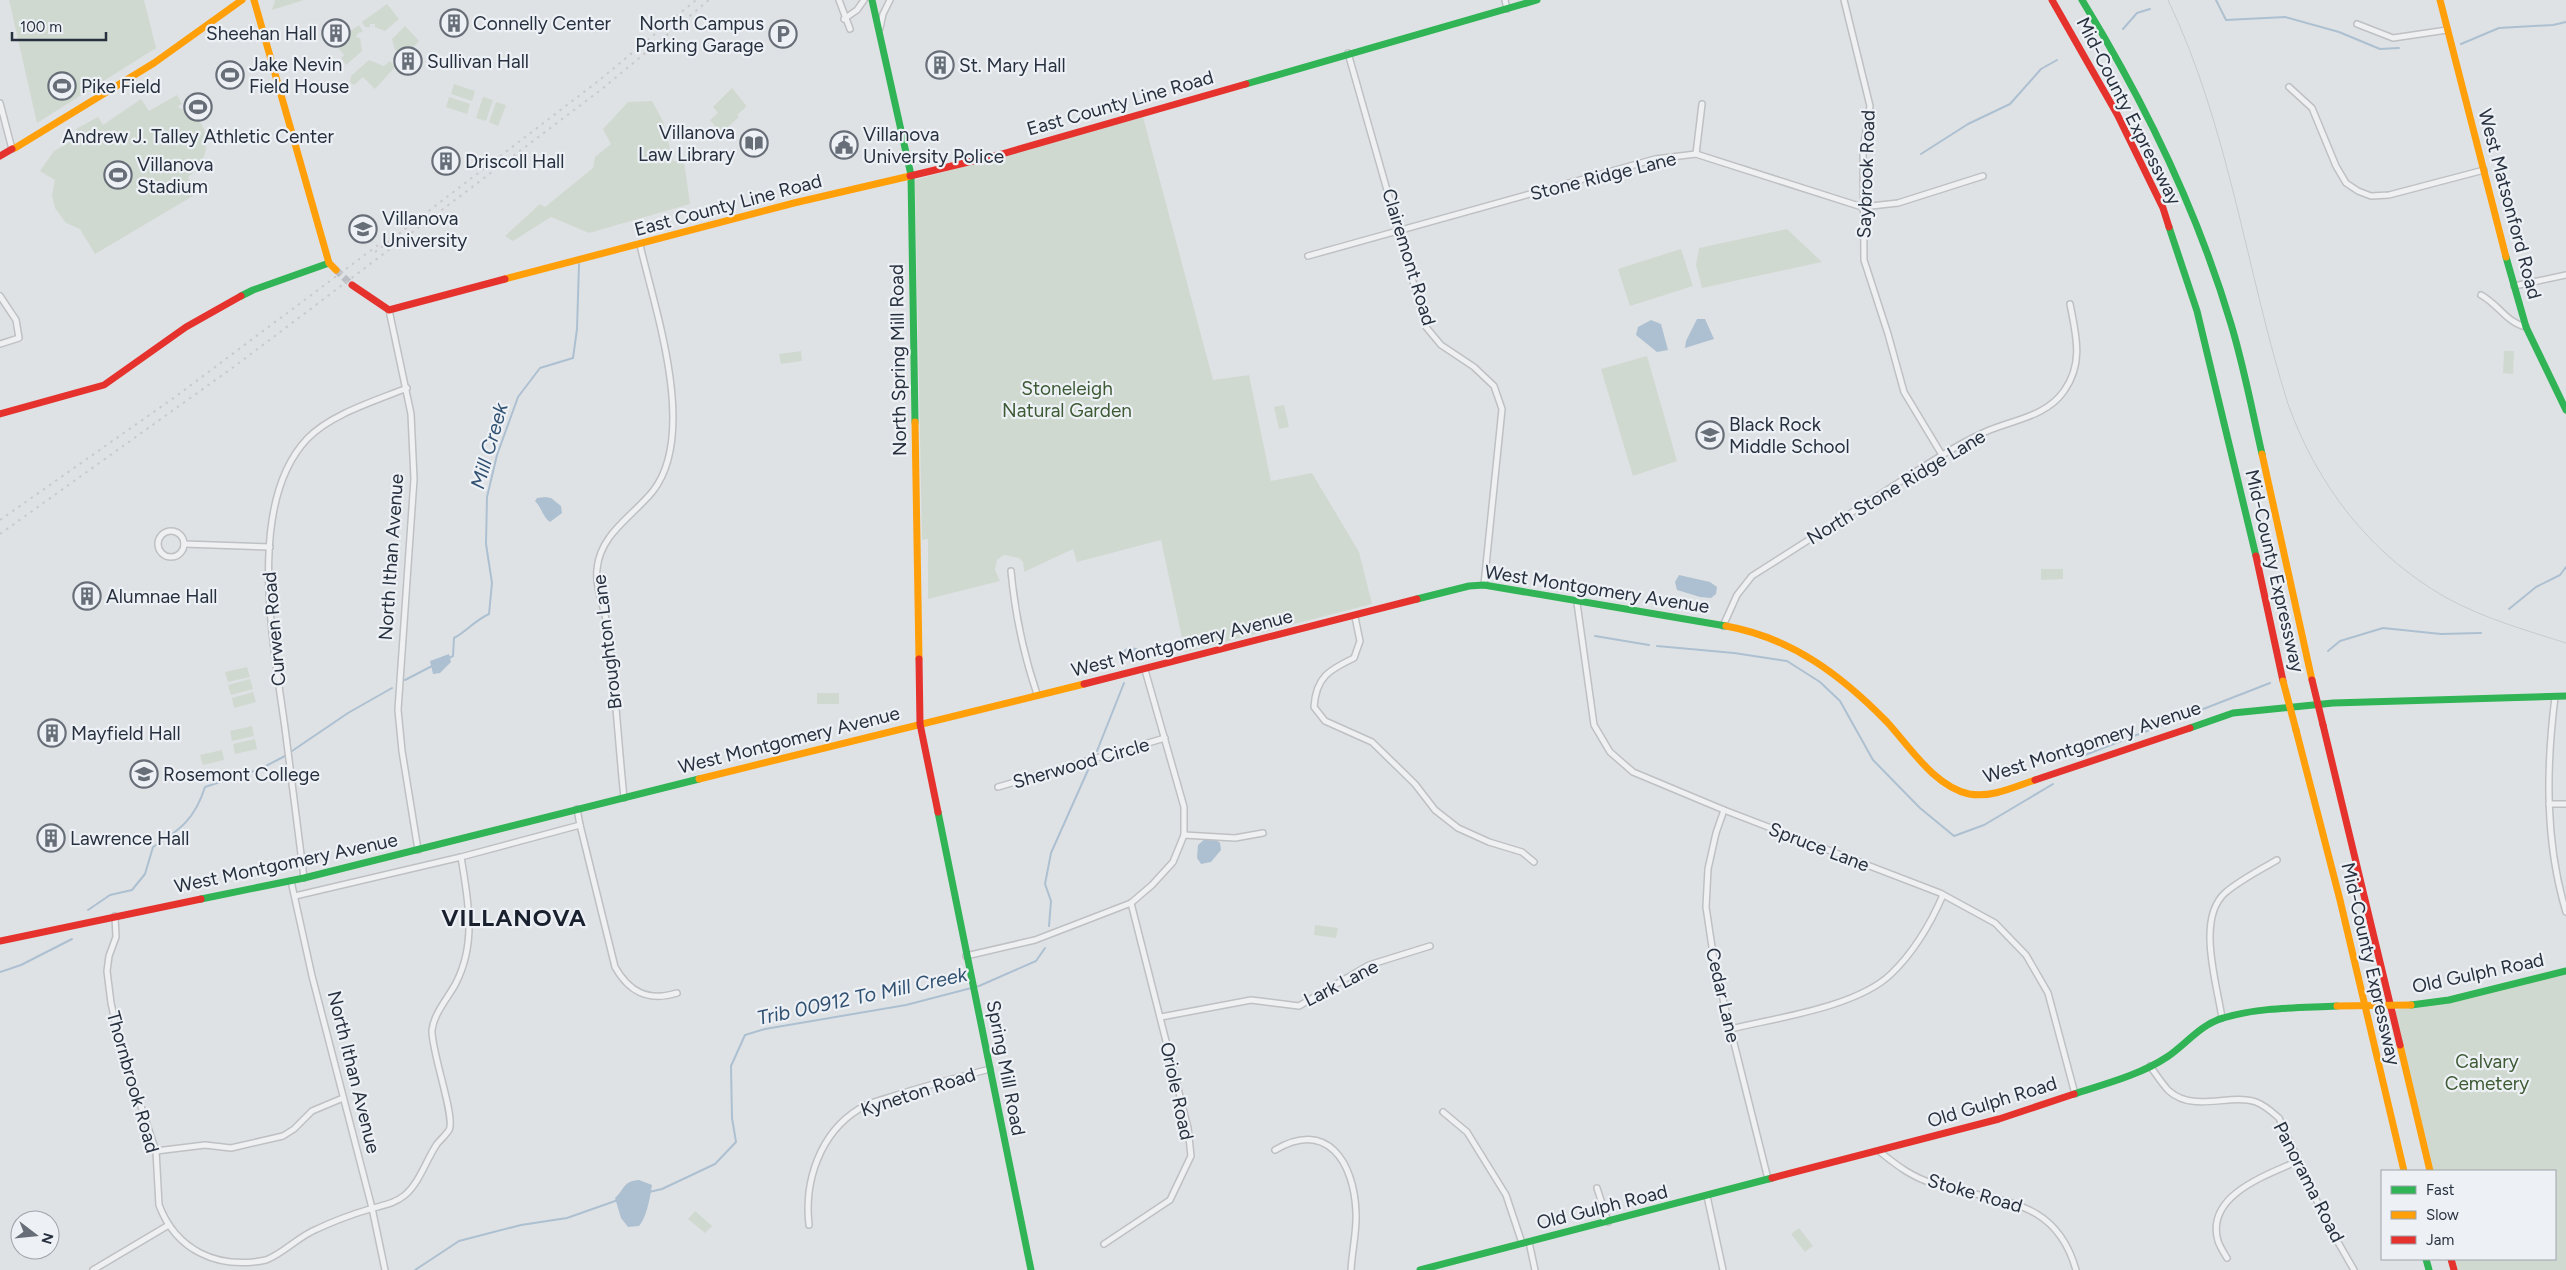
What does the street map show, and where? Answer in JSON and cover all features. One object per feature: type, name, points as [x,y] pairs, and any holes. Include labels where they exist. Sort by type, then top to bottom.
[{"type":"main road","points":[[0,156],[154,63],[242,0]]},
{"type":"main road","points":[[254,0],[329,263],[336,270]]},
{"type":"main road","name":"North Spring Mill Road","points":[[872,0],[910,175],[920,724]]},
{"type":"main road","name":"East County Line Road","points":[[389,310],[910,175],[1002,154],[1224,91],[1348,52],[1537,0]]},
{"type":"main road","name":"Mid-County Expressway","points":[[2052,0],[2117,114],[2163,208],[2196,311],[2247,514],[2283,681],[2340,900],[2404,1170]]},
{"type":"main road","name":"Mid-County Expressway","points":[[2082,0],[2116,57],[2160,140],[2204,247],[2225,305],[2243,364],[2312,680],[2430,1170]]},
{"type":"main road","name":"West Matsonford Road","points":[[2440,0],[2526,327],[2566,410]]},
{"type":"main road","points":[[0,414],[104,385],[121,376],[186,327],[253,290],[329,263]]},
{"type":"main road","points":[[352,285],[389,310]]},
{"type":"main road","name":"West Montgomery Avenue","points":[[0,942],[114,916],[291,881],[418,851],[577,809],[1037,694],[1145,670],[1469,586],[1484,585],[1577,603],[1723,626],[1767,636],[1786,643],[1858,692],[1938,778],[1952,788],[1978,796],[1991,795],[2233,712],[2333,703],[2566,696]]},
{"type":"main road","name":"Spring Mill Road","points":[[920,724],[1031,1270]]},
{"type":"main road","name":"Old Gulph Road","points":[[1420,1270],[1999,1119],[2075,1094],[2150,1066],[2166,1058],[2204,1028],[2222,1018],[2269,1010],[2337,1006],[2411,1005],[2449,1000],[2566,971]]},
{"type":"street","points":[[838,0],[844,19],[850,29]]},
{"type":"street","points":[[844,19],[857,10],[864,0]]},
{"type":"street","points":[[880,33],[883,14],[890,0]]},
{"type":"street","points":[[1505,0],[1507,8]]},
{"type":"street","name":"Saybrook Road","points":[[1844,0],[1870,106],[1863,150],[1862,207],[1864,260],[1888,334],[1904,392],[1942,455]]},
{"type":"street","points":[[2358,24],[2393,38],[2447,30]]},
{"type":"street","name":"Clairemont Road","points":[[1348,52],[1401,231],[1426,327],[1441,345],[1474,367],[1494,386],[1502,409],[1484,585]]},
{"type":"street","points":[[2289,87],[2312,108],[2336,166],[2346,183],[2358,191],[2372,196],[2389,195],[2484,170]]},
{"type":"street","points":[[0,103],[13,148]]},
{"type":"street","points":[[1696,154],[1702,104]]},
{"type":"street","name":"Stone Ridge Lane","points":[[1308,256],[1655,159],[1696,154],[1862,207],[1898,203],[1983,176]]},
{"type":"street","name":"Broughton Lane","points":[[624,798],[607,624],[597,570],[603,544],[653,491],[666,471],[672,444],[672,380],[640,245]]},
{"type":"street","points":[[2514,286],[2566,275]]},
{"type":"street","points":[[2482,295],[2496,305],[2509,319],[2526,327]]},
{"type":"street","points":[[0,296],[16,320],[19,338],[0,344]]},
{"type":"street","name":"North Stone Ridge Lane","points":[[1723,626],[1737,595],[1752,576],[1942,455],[1986,432],[2039,412],[2054,402],[2064,392],[2072,378],[2079,349],[2070,304]]},
{"type":"street","name":"North Ithan Avenue","points":[[389,310],[411,414],[414,479],[398,710],[402,752],[418,851]]},
{"type":"street","name":"Curwen Road","points":[[304,878],[267,583],[275,507],[284,474],[307,439],[343,414],[407,388]]},
{"type":"street","points":[[171,530],[180,534],[184,544],[180,553],[171,557],[161,553],[157,544],[161,534],[171,530]]},
{"type":"street","points":[[184,544],[270,547]]},
{"type":"street","points":[[1011,571],[1016,618],[1027,664],[1037,694]]},
{"type":"street","name":"Spruce Lane","points":[[1577,603],[1594,725],[1610,752],[1633,772],[1724,810],[1943,895],[1995,923],[2026,955],[2048,993],[2075,1094]]},
{"type":"street","points":[[1354,617],[1360,641],[1354,658],[1330,669],[1315,690],[1314,706],[1325,721],[1372,742],[1415,784],[1435,810],[1458,828],[1489,842],[1522,852],[1534,862]]},
{"type":"street","points":[[966,956],[1035,940],[1131,903],[1152,886],[1173,862],[1184,835],[1184,807],[1145,670]]},
{"type":"street","points":[[2555,696],[2550,738],[2549,804],[2556,878],[2566,912]]},
{"type":"street","name":"Sherwood Circle","points":[[998,787],[1165,738]]},
{"type":"street","points":[[2549,804],[2566,804]]},
{"type":"street","points":[[577,809],[615,967],[624,983],[647,996],[677,993]]},
{"type":"street","name":"Cedar Lane","points":[[1724,810],[1716,833],[1708,869],[1706,906],[1715,967],[1768,1179]]},
{"type":"street","name":"West Montgomery Avenue","points":[[295,896],[460,857],[580,825]]},
{"type":"street","points":[[1184,835],[1235,838],[1263,833]]},
{"type":"street","name":"Thornbrook Road","points":[[114,916],[116,937],[106,971],[110,1003],[120,1044],[156,1151],[159,1205],[167,1226],[185,1247],[210,1260],[222,1264],[248,1265],[267,1260],[315,1229],[372,1208],[379,1208],[406,1194],[451,1125],[435,1058],[432,1030],[436,1015],[459,975],[468,941],[470,909],[460,857]]},
{"type":"street","points":[[2222,1018],[2210,938],[2210,922],[2214,906],[2225,893],[2277,860]]},
{"type":"street","name":"North Ithan Avenue","points":[[291,881],[343,1098],[372,1208],[385,1270]]},
{"type":"street","points":[[1730,1029],[1837,1003],[1862,993],[1890,976],[1914,950],[1930,925],[1943,895]]},
{"type":"street","name":"Oriole Road","points":[[1104,1244],[1170,1200],[1191,1156],[1188,1128],[1131,903]]},
{"type":"street","name":"Lark Lane","points":[[1161,1018],[1250,1000],[1299,1006],[1369,965],[1430,946]]},
{"type":"street","name":"Panorama Road","points":[[2150,1066],[2168,1090],[2188,1100],[2246,1100],[2267,1108],[2278,1118],[2327,1223],[2354,1270]]},
{"type":"street","name":"Kyneton Road","points":[[809,1225],[807,1206],[809,1182],[827,1142],[840,1124],[863,1107],[924,1086],[990,1069]]},
{"type":"street","points":[[156,1151],[205,1145],[231,1148],[283,1136],[294,1129],[312,1111],[343,1098]]},
{"type":"street","points":[[1443,1112],[1467,1132],[1506,1195],[1535,1270]]},
{"type":"street","points":[[1275,1150],[1290,1141],[1306,1138],[1316,1140],[1331,1147],[1342,1159],[1356,1212],[1351,1270]]},
{"type":"street","name":"Stoke Road","points":[[1879,1151],[1902,1170],[1934,1184],[1999,1198],[2033,1210],[2053,1227],[2065,1243],[2076,1270]]},
{"type":"street","points":[[2227,1258],[2218,1241],[2217,1230],[2220,1217],[2229,1199],[2244,1186],[2298,1161]]},
{"type":"street","points":[[1598,1188],[1608,1222]]},
{"type":"street","points":[[1707,1196],[1723,1270]]},
{"type":"street","points":[[93,1270],[167,1226]]},
{"type":"green space","name":"Pike Field","points":[[9,0],[144,0],[156,48],[37,123]]},
{"type":"green space","points":[[275,0],[304,0],[272,10]]},
{"type":"green space","points":[[387,4],[399,19],[385,31],[375,27],[375,24],[365,27],[362,22]]},
{"type":"green space","points":[[359,25],[363,32],[358,33],[356,37],[360,38],[362,51],[346,65],[341,58],[344,55],[334,42]]},
{"type":"green space","points":[[405,26],[419,41],[398,63],[392,58],[397,56],[398,51],[395,50],[392,39]]},
{"type":"green space","points":[[369,60],[384,66],[390,61],[395,67],[375,89],[363,77],[354,85],[350,82],[351,76]]},
{"type":"green space","points":[[454,84],[475,91],[472,101],[451,94]]},
{"type":"green space","points":[[732,88],[746,107],[737,115],[739,117],[721,133],[710,120],[718,113],[713,107]]},
{"type":"green space","name":"Villanova Stadium","points":[[177,95],[182,104],[178,106],[179,108],[199,120],[204,129],[206,149],[203,160],[188,177],[198,193],[95,254],[80,229],[66,223],[55,208],[52,195],[55,180],[40,171],[54,151],[80,136],[76,129],[98,117],[103,125],[141,99],[149,111]]},
{"type":"green space","points":[[449,97],[470,104],[467,114],[446,107]]},
{"type":"green space","points":[[483,97],[493,100],[486,121],[476,118]]},
{"type":"green space","points":[[652,101],[663,121],[673,161],[684,161],[690,204],[589,233],[551,217],[513,241],[505,236],[540,204],[545,207],[593,168],[595,157],[611,144],[603,129],[628,102]]},
{"type":"green space","points":[[496,102],[506,105],[498,126],[489,122]]},
{"type":"green space","name":"Stoneleigh Natural Garden","points":[[1143,117],[1213,380],[1249,375],[1271,481],[1312,473],[1359,552],[1372,604],[1185,652],[1161,540],[1077,562],[1073,549],[1024,572],[1023,562],[1019,558],[1004,555],[997,560],[995,570],[1000,581],[928,599],[928,539],[922,540],[915,180]]},
{"type":"green space","points":[[1787,229],[1822,262],[1702,288],[1696,265],[1699,248]]},
{"type":"green space","points":[[1681,249],[1693,286],[1630,306],[1618,269]]},
{"type":"green space","points":[[801,351],[802,361],[781,364],[779,354]]},
{"type":"green space","points":[[2504,351],[2514,351],[2513,374],[2503,373]]},
{"type":"green space","points":[[1647,356],[1677,461],[1633,476],[1601,369]]},
{"type":"green space","points":[[1284,405],[1289,427],[1279,429],[1274,407]]},
{"type":"green space","points":[[2041,569],[2063,569],[2063,579],[2041,580]]},
{"type":"green space","points":[[247,667],[250,677],[228,682],[225,672]]},
{"type":"green space","points":[[250,679],[253,689],[231,695],[228,685]]},
{"type":"green space","points":[[253,692],[256,702],[234,708],[232,698]]},
{"type":"green space","points":[[817,693],[839,693],[839,704],[817,704]]},
{"type":"green space","points":[[252,726],[254,736],[232,741],[230,731]]},
{"type":"green space","points":[[255,739],[257,749],[235,754],[233,744]]},
{"type":"green space","points":[[222,750],[224,760],[203,765],[200,755]]},
{"type":"green space","points":[[1315,925],[1338,928],[1336,938],[1314,935]]},
{"type":"green space","name":"Calvary Cemetery","points":[[2566,971],[2566,1270],[2454,1270],[2451,1260],[2556,1260],[2556,1170],[2430,1170],[2391,1012],[2411,1005]]},
{"type":"green space","points":[[695,1211],[712,1226],[705,1233],[688,1219]]},
{"type":"green space","points":[[1799,1228],[1813,1246],[1805,1252],[1791,1234]]},
{"type":"water","points":[[1697,319],[1705,319],[1714,339],[1685,348],[1686,341]]},
{"type":"water","points":[[1651,320],[1661,324],[1668,350],[1657,352],[1636,335],[1638,327]]},
{"type":"water","points":[[537,498],[551,498],[561,506],[562,513],[550,522],[535,501]]},
{"type":"water","points":[[1679,575],[1710,582],[1717,587],[1716,594],[1711,598],[1700,597],[1677,590],[1675,582]]},
{"type":"water","points":[[1130,647],[1141,649],[1132,659],[1123,662],[1119,658],[1123,651]]},
{"type":"water","points":[[449,654],[451,662],[440,673],[433,674],[430,661]]},
{"type":"water","points":[[1213,837],[1220,843],[1221,850],[1211,862],[1201,864],[1197,858],[1198,845],[1206,838]]},
{"type":"water","points":[[639,1180],[652,1185],[649,1201],[639,1226],[628,1227],[621,1218],[615,1198],[627,1184]]},
{"type":"waterway","points":[[2216,0],[2226,20],[2285,17],[2339,32],[2380,49],[2399,48]]},
{"type":"waterway","points":[[2123,29],[2137,13],[2150,9]]},
{"type":"waterway","points":[[2461,44],[2499,28],[2553,25],[2566,22]]},
{"type":"waterway","points":[[1921,154],[1968,124],[2010,104],[2041,69],[2057,60]]},
{"type":"waterway","name":"Mill Creek","points":[[449,658],[453,656],[454,638],[489,614],[492,583],[486,544],[487,497],[497,455],[518,397],[540,368],[573,358],[577,329],[579,264]]},
{"type":"waterway","points":[[2509,609],[2536,587],[2560,575],[2566,567]]},
{"type":"waterway","points":[[2328,651],[2340,641],[2383,628],[2441,634],[2481,633]]},
{"type":"waterway","points":[[1595,636],[1649,645]]},
{"type":"waterway","points":[[1657,646],[1734,653],[1787,661],[1820,682],[1840,701],[1873,760],[1920,808],[1954,836],[1984,825],[2053,784]]},
{"type":"waterway","name":"Mill Creek","points":[[405,680],[434,665]]},
{"type":"waterway","name":"Trib 00912 To Mill Creek","points":[[1097,751],[1124,683]]},
{"type":"waterway","points":[[2080,757],[2270,683]]},
{"type":"waterway","name":"Mill Creek","points":[[292,751],[348,713],[392,688]]},
{"type":"waterway","name":"Mill Creek","points":[[88,910],[110,895],[132,890],[145,874],[153,847],[185,823],[191,816],[205,787],[260,769],[285,756]]},
{"type":"waterway","name":"Trib 00912 To Mill Creek","points":[[1049,926],[1051,901],[1045,884],[1051,853],[1088,770]]},
{"type":"waterway","name":"Mill Creek","points":[[0,972],[21,965],[72,939]]},
{"type":"waterway","name":"Trib 00912 To Mill Creek","points":[[649,1192],[662,1189],[715,1164],[736,1142],[732,1118],[731,1066],[745,1035],[765,1029],[906,1005],[979,986],[1036,961],[1045,948]]},
{"type":"waterway","name":"Trib 00912 To Mill Creek","points":[[415,1270],[459,1241],[521,1225],[567,1218],[618,1200]]},
{"type":"tunnel","points":[[336,270],[352,285]]},
{"type":"tram line","points":[[2168,0],[2189,48],[2207,98],[2222,148],[2273,353],[2288,404],[2314,462],[2349,515],[2393,560],[2418,580],[2445,597],[2474,611],[2566,643]]},
{"type":"railway","points":[[375,252],[597,82],[696,0]]},
{"type":"railway","points":[[0,534],[235,366],[602,89],[709,0]]},
{"type":"railway","points":[[0,520],[175,397],[378,245]]},
{"type":"traffic: fast","points":[[872,0],[911,175],[915,422]]},
{"type":"traffic: fast","points":[[1246,84],[1537,0]]},
{"type":"traffic: fast","points":[[2082,0],[2127,77],[2167,157],[2202,239],[2236,340],[2262,454]]},
{"type":"traffic: fast","points":[[2169,227],[2197,311],[2256,556]]},
{"type":"traffic: fast","points":[[2506,257],[2526,327],[2566,410]]},
{"type":"traffic: fast","points":[[241,296],[329,263]]},
{"type":"traffic: fast","points":[[1417,599],[1469,586],[1484,585],[1726,626]]},
{"type":"traffic: fast","points":[[2190,728],[2233,713],[2333,703],[2566,696]]},
{"type":"traffic: fast","points":[[201,899],[304,878],[699,779]]},
{"type":"traffic: fast","points":[[938,812],[1031,1270]]},
{"type":"traffic: fast","points":[[2411,1005],[2449,1000],[2566,971]]},
{"type":"traffic: fast","points":[[2074,1094],[2122,1078],[2157,1063],[2208,1025],[2223,1018],[2265,1010],[2337,1006]]},
{"type":"traffic: fast","points":[[1420,1270],[1772,1178]]},
{"type":"traffic: fast","points":[[2426,1260],[2429,1270]]},
{"type":"traffic: slow","points":[[15,148],[154,63],[242,0]]},
{"type":"traffic: slow","points":[[254,0],[329,263],[336,270]]},
{"type":"traffic: slow","points":[[2440,0],[2506,257]]},
{"type":"traffic: slow","points":[[505,279],[794,203],[910,176]]},
{"type":"traffic: slow","points":[[915,422],[919,659]]},
{"type":"traffic: slow","points":[[2262,454],[2312,680]]},
{"type":"traffic: slow","points":[[1726,626],[1773,639],[1794,649],[1833,674],[1870,705],[1934,774],[1956,790],[1969,794],[1986,794],[2003,791],[2035,780]]},
{"type":"traffic: slow","points":[[2283,681],[2296,730]]},
{"type":"traffic: slow","points":[[699,779],[1084,684]]},
{"type":"traffic: slow","points":[[2296,730],[2340,900],[2404,1170]]},
{"type":"traffic: slow","points":[[2337,1006],[2411,1005]]},
{"type":"traffic: slow","points":[[2400,1045],[2430,1170]]},
{"type":"traffic: jam","points":[[2052,0],[2117,114],[2163,208],[2169,227]]},
{"type":"traffic: jam","points":[[910,176],[1002,154],[1246,84]]},
{"type":"traffic: jam","points":[[0,156],[12,149]]},
{"type":"traffic: jam","points":[[352,285],[389,310],[505,279]]},
{"type":"traffic: jam","points":[[0,414],[104,385],[186,327],[241,296]]},
{"type":"traffic: jam","points":[[2256,556],[2283,681]]},
{"type":"traffic: jam","points":[[1084,684],[1417,599]]},
{"type":"traffic: jam","points":[[919,659],[920,724],[938,812]]},
{"type":"traffic: jam","points":[[2312,680],[2323,725]]},
{"type":"traffic: jam","points":[[2323,725],[2400,1045]]},
{"type":"traffic: jam","points":[[2035,780],[2190,728]]},
{"type":"traffic: jam","points":[[0,941],[201,899]]},
{"type":"traffic: jam","points":[[1772,1178],[1999,1119],[2074,1094]]},
{"type":"traffic: jam","points":[[2451,1260],[2454,1270]]},
{"type":"place","name":"Connelly Center","points":[[454,23]]},
{"type":"place","name":"Sheehan Hall","points":[[336,33]]},
{"type":"place","name":"North Campus Parking Garage","points":[[783,34]]},
{"type":"place","name":"Sullivan Hall","points":[[408,61]]},
{"type":"place","name":"St. Mary Hall","points":[[940,65]]},
{"type":"place","name":"Jake Nevin Field House","points":[[230,75]]},
{"type":"place","name":"Pike Field","points":[[62,86]]},
{"type":"place","name":"Andrew J. Talley Athletic Center","points":[[198,107]]},
{"type":"place","name":"Villanova Law Library","points":[[754,143]]},
{"type":"place","name":"Villanova University Police","points":[[844,145]]},
{"type":"place","name":"Driscoll Hall","points":[[446,161]]},
{"type":"place","name":"Villanova Stadium","points":[[118,175]]},
{"type":"place","name":"Villanova University","points":[[363,229]]},
{"type":"place","name":"Black Rock Middle School","points":[[1710,435]]},
{"type":"place","name":"Alumnae Hall","points":[[87,596]]},
{"type":"place","name":"Mayfield Hall","points":[[52,733]]},
{"type":"place","name":"Rosemont College","points":[[144,774]]},
{"type":"place","name":"Lawrence Hall","points":[[51,838]]},
{"type":"district","name":"VILLANOVA","points":[[514,917]]}]
